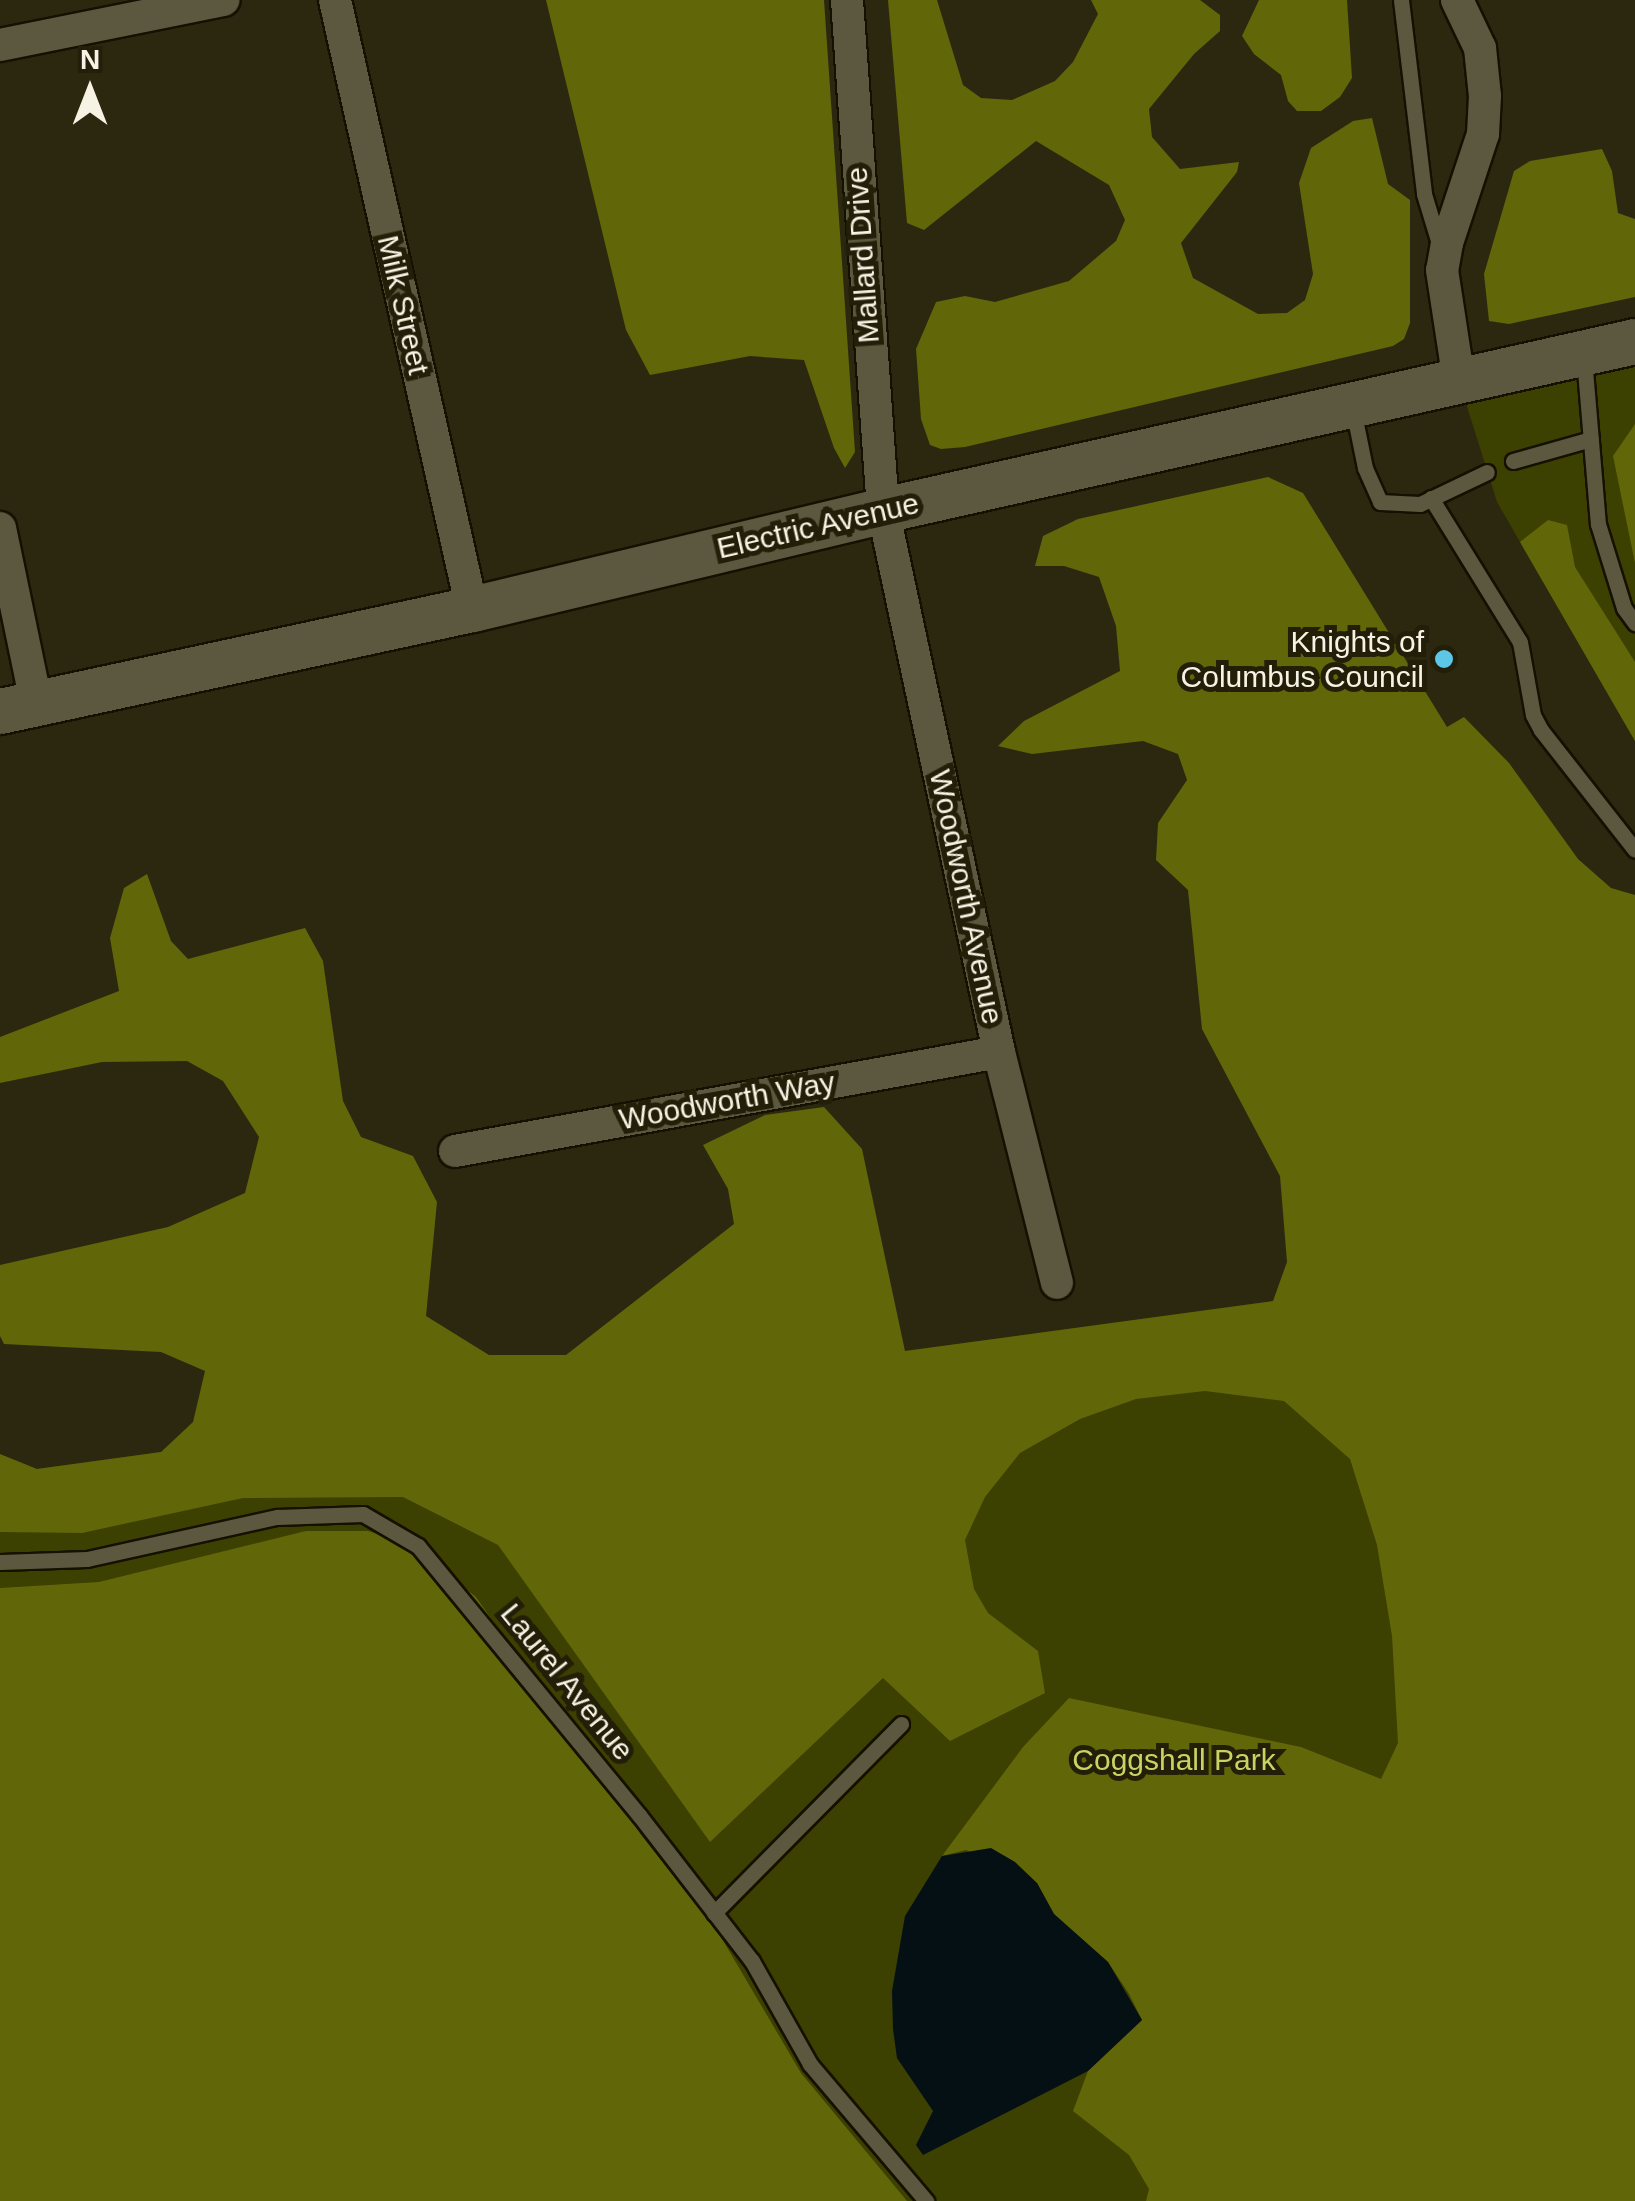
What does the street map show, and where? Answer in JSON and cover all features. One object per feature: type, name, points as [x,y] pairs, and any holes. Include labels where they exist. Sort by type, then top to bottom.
[{"type":"main road","name":"Electric Avenue","points":[[18,707],[472,609],[883,510],[1635,341]]},
{"type":"street","points":[[0,45],[224,0]]},
{"type":"street","name":"Milk Street","points":[[335,0],[472,609]]},
{"type":"street","name":"Mallard Drive","points":[[846,0],[883,510]]},
{"type":"street","points":[[1457,0],[1480,48],[1484,126],[1444,255],[1445,308],[1459,381]]},
{"type":"street","name":"Woodworth Avenue","points":[[883,510],[999,1052],[1057,1283]]},
{"type":"street","points":[[0,528],[18,707]]},
{"type":"street","name":"Woodworth Way","points":[[454,1151],[999,1052]]},
{"type":"lane","points":[[1402,0],[1424,194],[1444,255]]},
{"type":"lane","points":[[1584,354],[1598,524],[1624,608],[1635,623]]},
{"type":"lane","points":[[1352,405],[1365,468],[1380,502],[1406,506],[1487,472]]},
{"type":"lane","points":[[1514,461],[1591,438]]},
{"type":"lane","points":[[1432,498],[1520,642],[1541,730],[1635,850]]},
{"type":"lane","name":"Laurel Avenue","points":[[0,1562],[86,1559],[277,1517],[363,1514],[418,1546],[752,1961],[810,2064],[926,2201]]},
{"type":"lane","points":[[714,1913],[901,1724]]},
{"type":"green space","points":[[546,0],[824,0],[855,452],[845,468],[834,448],[804,360],[750,356],[650,375],[626,330]]},
{"type":"green space","points":[[888,0],[937,0],[963,85],[981,98],[1012,100],[1055,81],[1073,62],[1098,14],[1091,0],[1200,0],[1220,15],[1220,31],[1194,54],[1149,109],[1152,137],[1180,169],[1239,162],[1237,172],[1181,243],[1193,278],[1258,314],[1287,313],[1305,300],[1313,274],[1299,183],[1311,148],[1353,121],[1372,118],[1388,184],[1410,200],[1410,323],[1404,339],[1393,346],[965,447],[941,449],[930,445],[921,419],[916,349],[936,302],[965,296],[995,302],[1069,281],[1116,241],[1125,220],[1109,185],[1036,141],[924,230],[907,223]]},
{"type":"green space","points":[[1259,0],[1347,0],[1352,78],[1340,97],[1321,111],[1297,111],[1288,101],[1281,75],[1254,54],[1242,36]]},
{"type":"green space","points":[[1602,149],[1612,171],[1618,213],[1635,219],[1635,297],[1509,324],[1489,321],[1484,274],[1514,171],[1530,161]]},
{"type":"green space","points":[[1635,341],[1635,741],[1497,502],[1459,381]]},
{"type":"green space","points":[[1635,424],[1635,563],[1613,456]]},
{"type":"green space","points":[[1268,477],[1303,493],[1447,727],[1464,717],[1509,763],[1578,859],[1611,888],[1635,895],[1635,2201],[1146,2201],[1149,2189],[1129,2155],[1073,2111],[1088,2071],[1142,2020],[1129,1994],[1108,1962],[1054,1914],[1037,1883],[966,1850],[942,1856],[1023,1747],[1069,1698],[1301,1747],[1381,1779],[1398,1743],[1392,1636],[1377,1545],[1350,1459],[1284,1401],[1205,1391],[1136,1399],[1080,1419],[1020,1453],[985,1497],[965,1540],[974,1589],[988,1613],[1038,1651],[1045,1693],[950,1741],[883,1678],[710,1842],[498,1545],[403,1497],[243,1498],[82,1533],[0,1532],[0,1454],[37,1469],[161,1452],[193,1422],[205,1371],[161,1352],[4,1344],[0,1336],[0,1265],[168,1227],[245,1193],[259,1137],[223,1081],[187,1061],[102,1062],[0,1083],[0,1037],[119,991],[110,938],[124,888],[147,874],[171,941],[188,959],[305,928],[323,961],[343,1101],[361,1137],[413,1156],[437,1202],[426,1316],[489,1355],[566,1355],[734,1224],[728,1189],[703,1145],[765,1115],[824,1107],[862,1149],[905,1351],[1273,1301],[1287,1262],[1280,1176],[1202,1029],[1188,890],[1156,860],[1158,823],[1187,780],[1178,754],[1143,741],[1032,754],[998,746],[1024,721],[1120,671],[1116,626],[1099,577],[1064,566],[1035,566],[1043,536],[1078,519]]},
{"type":"green space","points":[[1548,520],[1567,525],[1575,567],[1635,662],[1635,741],[1520,542]]},
{"type":"green space","name":"Coggshall Park","points":[[1635,1252],[1635,2201],[0,2201],[0,1474]]},
{"type":"green space","points":[[306,1531],[368,1531],[411,1544],[476,1597],[642,1836],[718,1932],[801,2073],[907,2201],[0,2201],[0,1588],[99,1582]]},
{"type":"shaded area","points":[[991,1848],[1015,1862],[1037,1883],[1054,1914],[1108,1962],[1142,2020],[1088,2071],[923,2155],[916,2145],[933,2111],[897,2058],[893,2029],[892,1991],[905,1916],[942,1856]]},
{"type":"place","name":"Knights of Columbus Council","points":[[1444,659]]}]
